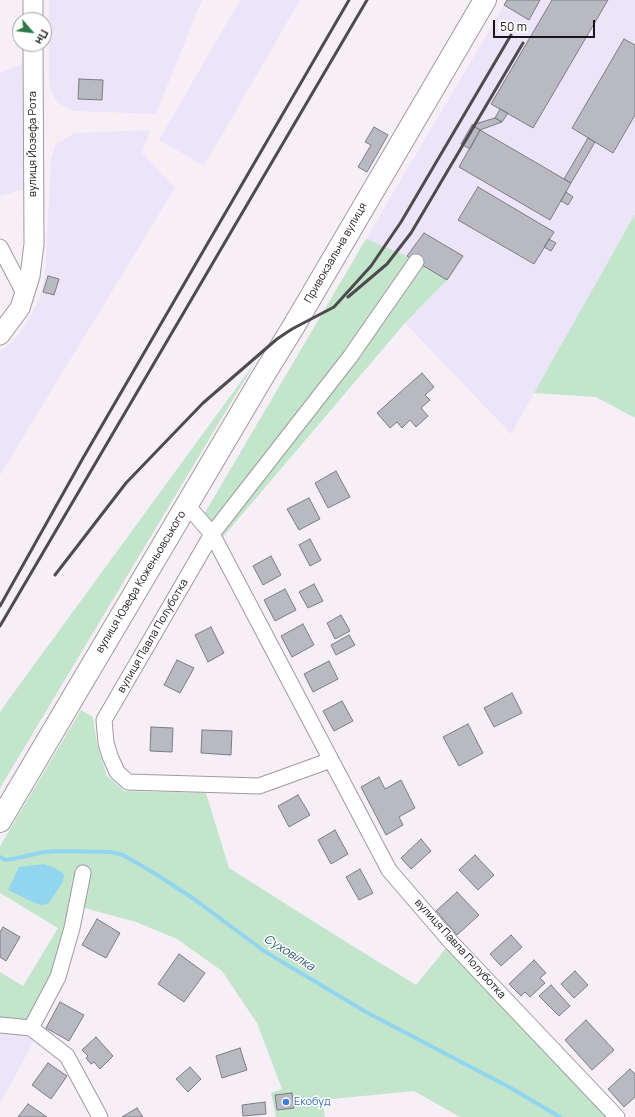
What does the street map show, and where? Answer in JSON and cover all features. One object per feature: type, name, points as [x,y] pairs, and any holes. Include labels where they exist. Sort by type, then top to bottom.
[{"type":"main road","name":"Привокзальна вулиця","points":[[186,505],[292,329],[485,0]]},
{"type":"main road","name":"вулиця Юзефа Коженьовського","points":[[0,821],[186,505]]},
{"type":"street","points":[[33,0],[33,12]]},
{"type":"street","name":"вулиця Йозефа Рота","points":[[0,335],[14,318],[25,295],[30,276],[34,244],[33,52]]},
{"type":"street","points":[[0,247],[25,295]]},
{"type":"street","points":[[212,534],[350,357],[416,262]]},
{"type":"street","name":"вулиця Юзефа Коженьовського","points":[[186,505],[212,534]]},
{"type":"street","name":"вулиця Павла Полуботка","points":[[212,534],[389,870],[451,942],[617,1117]]},
{"type":"street","name":"вулиця Павла Полуботка","points":[[212,534],[104,720],[106,743],[117,772],[128,782],[259,786],[331,760]]},
{"type":"street","points":[[31,1028],[58,977],[72,928],[83,873]]},
{"type":"street","points":[[0,1025],[31,1028],[67,1056],[100,1117]]},
{"type":"shaded area","points":[[49,0],[202,0],[156,114],[74,111],[63,106],[54,98],[49,84],[49,52],[52,52],[52,12],[49,12]]},
{"type":"shaded area","points":[[240,0],[300,0],[204,166],[159,140]]},
{"type":"shaded area","points":[[507,0],[635,0],[635,214],[511,434],[405,323],[447,280],[407,256],[366,239]]},
{"type":"shaded area","points":[[27,62],[31,187],[0,196],[0,73]]},
{"type":"shaded area","points":[[150,130],[142,153],[175,188],[0,475],[0,351],[11,343],[23,329],[39,300],[45,276],[51,159],[56,144],[74,133]]},
{"type":"shaded area","points":[[0,1031],[29,1034],[35,1039],[0,1104]]},
{"type":"green space","points":[[635,214],[635,418],[596,397],[534,393]]},
{"type":"green space","points":[[366,239],[407,256],[447,280],[405,323],[217,544],[200,521]]},
{"type":"green space","points":[[256,361],[0,788],[0,713],[4,706]]},
{"type":"green space","points":[[81,710],[93,717],[97,744],[107,776],[124,791],[206,793],[229,868],[335,935],[416,985],[451,942],[617,1117],[460,1117],[414,1091],[322,1100],[325,1117],[276,1117],[271,1093],[282,1089],[257,1023],[222,971],[177,939],[136,922],[77,906],[32,1025],[0,1021],[0,972],[23,986],[58,928],[0,893],[0,846]]},
{"type":"water","points":[[44,864],[55,868],[64,874],[63,882],[49,903],[43,905],[35,903],[8,890],[19,867]]},
{"type":"building","points":[[507,0],[540,0],[529,20],[504,5]]},
{"type":"building","points":[[552,0],[608,0],[533,128],[491,104]]},
{"type":"building","points":[[624,39],[635,45],[635,115],[613,153],[572,128]]},
{"type":"building","points":[[79,79],[103,80],[102,100],[78,99]]},
{"type":"building","points":[[500,109],[508,113],[502,122],[495,118]]},
{"type":"building","points":[[495,118],[502,122],[480,130],[472,125]]},
{"type":"building","points":[[472,125],[480,130],[470,149],[461,144]]},
{"type":"building","points":[[374,127],[388,135],[367,172],[358,167],[371,145],[365,142]]},
{"type":"building","points":[[480,130],[571,183],[550,220],[459,167]]},
{"type":"building","points":[[588,138],[595,142],[571,183],[564,179]]},
{"type":"building","points":[[478,187],[554,232],[534,264],[458,220]]},
{"type":"building","points":[[566,192],[573,197],[568,205],[561,201]]},
{"type":"building","points":[[424,233],[463,256],[447,280],[407,256]]},
{"type":"building","points":[[549,239],[556,243],[551,251],[544,247]]},
{"type":"building","points":[[48,276],[59,279],[54,295],[43,292]]},
{"type":"building","points":[[422,373],[434,387],[425,395],[430,400],[421,408],[428,416],[416,427],[410,420],[402,428],[397,422],[390,428],[377,413]]},
{"type":"building","points":[[336,471],[350,497],[328,508],[315,483]]},
{"type":"building","points":[[309,498],[320,519],[299,530],[287,509]]},
{"type":"building","points":[[310,539],[321,560],[310,566],[299,545]]},
{"type":"building","points":[[271,556],[281,575],[263,585],[253,566]]},
{"type":"building","points":[[314,584],[323,601],[308,608],[299,592]]},
{"type":"building","points":[[285,589],[296,610],[275,621],[264,600]]},
{"type":"building","points":[[341,615],[350,631],[335,639],[327,623]]},
{"type":"building","points":[[303,624],[314,645],[292,657],[281,636]]},
{"type":"building","points":[[211,627],[224,653],[208,662],[195,635]]},
{"type":"building","points":[[349,635],[355,645],[336,655],[331,645]]},
{"type":"building","points":[[177,660],[194,668],[180,693],[164,685]]},
{"type":"building","points":[[329,661],[338,679],[313,692],[304,674]]},
{"type":"building","points":[[512,693],[522,713],[494,727],[484,708]]},
{"type":"building","points":[[342,701],[353,721],[334,731],[323,711]]},
{"type":"building","points":[[468,724],[483,753],[459,766],[443,737]]},
{"type":"building","points":[[151,727],[173,728],[172,752],[150,751]]},
{"type":"building","points":[[202,730],[232,731],[231,755],[201,753]]},
{"type":"building","points":[[379,777],[385,789],[401,780],[415,808],[399,817],[403,825],[386,835],[361,787]]},
{"type":"building","points":[[298,795],[310,815],[289,827],[278,806]]},
{"type":"building","points":[[335,830],[348,854],[331,864],[318,840]]},
{"type":"building","points":[[421,839],[431,851],[411,869],[401,858]]},
{"type":"building","points":[[475,855],[494,875],[478,890],[459,870]]},
{"type":"building","points":[[360,869],[373,893],[359,900],[346,877]]},
{"type":"building","points":[[457,892],[479,915],[457,935],[436,911]]},
{"type":"building","points":[[97,919],[120,933],[106,958],[82,945]]},
{"type":"building","points":[[3,927],[20,937],[6,961],[0,957],[0,932]]},
{"type":"building","points":[[511,935],[522,947],[501,966],[490,954]]},
{"type":"building","points":[[179,954],[205,973],[184,1002],[158,984]]},
{"type":"building","points":[[534,960],[546,973],[540,978],[545,983],[530,997],[525,992],[521,996],[509,984]]},
{"type":"building","points":[[575,971],[588,985],[574,998],[561,984]]},
{"type":"building","points":[[551,985],[570,1006],[559,1016],[539,996]]},
{"type":"building","points":[[60,1002],[84,1015],[69,1041],[46,1028]]},
{"type":"building","points":[[586,1020],[614,1050],[592,1070],[565,1040]]},
{"type":"building","points":[[96,1037],[113,1056],[100,1069],[94,1062],[91,1064],[86,1058],[88,1056],[82,1050]]},
{"type":"building","points":[[240,1048],[247,1070],[222,1078],[216,1056]]},
{"type":"building","points":[[48,1063],[67,1076],[51,1099],[32,1085]]},
{"type":"building","points":[[190,1067],[201,1079],[188,1092],[176,1079]]},
{"type":"building","points":[[630,1069],[635,1074],[635,1097],[624,1107],[608,1089]]},
{"type":"building","points":[[292,1093],[294,1108],[277,1110],[275,1095]]},
{"type":"building","points":[[265,1102],[266,1114],[243,1116],[242,1105]]},
{"type":"building","points":[[28,1104],[47,1117],[18,1117]]},
{"type":"building","points":[[137,1108],[143,1117],[122,1117]]},
{"type":"waterway","name":"Суховілка","points":[[0,857],[5,860],[44,852],[58,851],[111,852],[123,855],[194,899],[264,951],[366,1012],[509,1087],[560,1117]]},
{"type":"railway","points":[[0,606],[83,458],[349,0]]},
{"type":"railway","points":[[0,626],[367,0]]},
{"type":"railway","points":[[55,575],[126,483],[203,403],[277,339],[292,329],[334,307],[371,266],[401,222],[511,35]]},
{"type":"railway","points":[[348,297],[387,264],[411,233],[523,43]]},
{"type":"place","name":"Екобуд","points":[[286,1102]]}]
